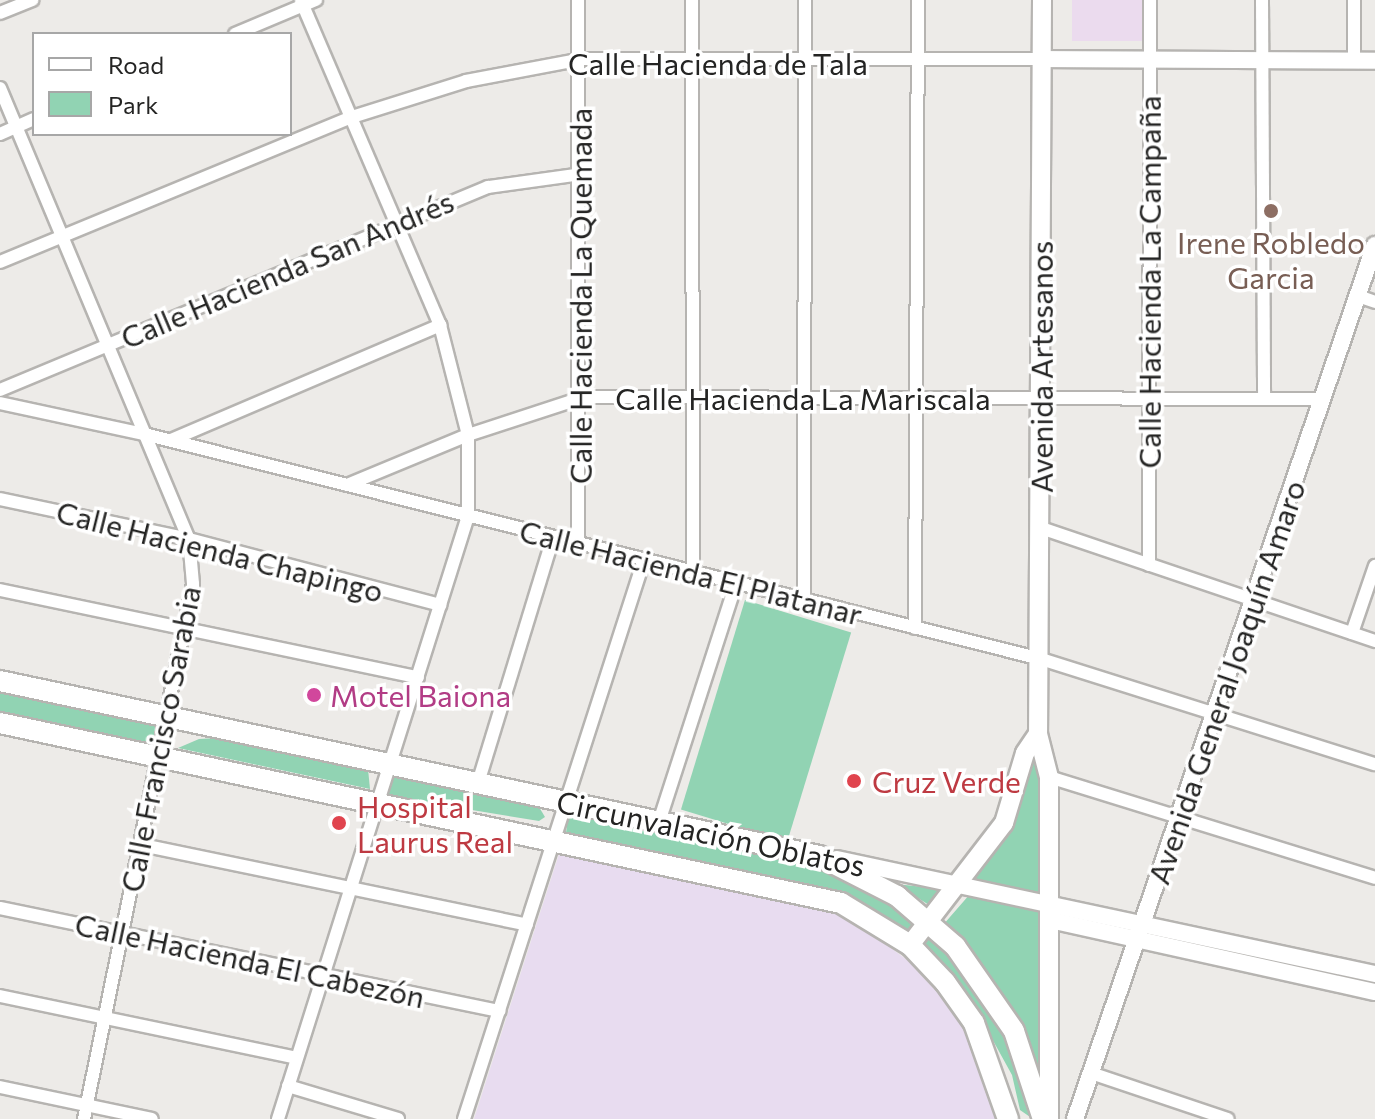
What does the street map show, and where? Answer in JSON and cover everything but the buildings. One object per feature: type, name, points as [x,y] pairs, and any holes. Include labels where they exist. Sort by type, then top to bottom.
[{"type":"main road","name":"Avenida Artesanos","points":[[1042,0],[1041,659],[1038,734],[1049,777],[1046,1119]]},
{"type":"main road","name":"Circunvalación Oblatos","points":[[0,681],[819,856]]},
{"type":"main road","name":"Circunvalación Oblatos","points":[[0,723],[841,903],[910,945]]},
{"type":"main road","name":"Avenida Artesanos","points":[[910,945],[1004,823],[1025,753],[1038,734]]},
{"type":"main road","points":[[819,856],[897,896],[929,921],[1002,1009],[1046,1119]]},
{"type":"main road","points":[[910,945],[974,1023],[1008,1119]]},
{"type":"main road","points":[[994,1073],[1022,1119]]},
{"type":"street","points":[[0,13],[32,0]]},
{"type":"street","name":"Calle Hacienda La Quemada","points":[[578,0],[582,59],[578,543]]},
{"type":"street","points":[[692,0],[693,572]]},
{"type":"street","points":[[804,600],[805,0]]},
{"type":"street","points":[[915,628],[918,0]]},
{"type":"street","name":"Calle Hacienda La Campaña","points":[[1149,565],[1150,0]]},
{"type":"street","points":[[1262,0],[1264,399]]},
{"type":"street","points":[[1354,0],[1354,60]]},
{"type":"street","points":[[240,32],[307,2],[440,325],[468,435],[468,516],[278,1119]]},
{"type":"street","name":"Calle Hacienda de Tala","points":[[0,262],[352,117],[466,81],[582,59],[918,62],[1149,58],[1375,61]]},
{"type":"street","name":"Calle Francisco Sarabia","points":[[0,88],[189,539],[193,584],[160,758],[84,1119]]},
{"type":"street","points":[[0,134],[32,120]]},
{"type":"street","name":"Calle Hacienda San Andrés","points":[[0,390],[397,221],[488,187],[582,174]]},
{"type":"street","name":"Avenida General Joaquín Amaro","points":[[1075,1119],[1094,1074],[1375,245]]},
{"type":"street","points":[[1358,296],[1375,302]]},
{"type":"street","points":[[171,440],[440,325]]},
{"type":"street","name":"Calle Hacienda La Mariscala","points":[[347,485],[468,435],[579,399],[1323,399]]},
{"type":"street","name":"Calle Hacienda El Platanar","points":[[0,403],[171,440],[1041,659],[1218,711],[1375,764]]},
{"type":"street","name":"Calle Hacienda Chapingo","points":[[0,499],[189,539],[440,605]]},
{"type":"street","points":[[1041,528],[1375,641]]},
{"type":"street","points":[[478,783],[553,537]]},
{"type":"street","points":[[464,1119],[644,560]]},
{"type":"street","points":[[1352,633],[1375,566]]},
{"type":"street","points":[[659,822],[736,583]]},
{"type":"street","points":[[0,590],[418,677]]},
{"type":"street","points":[[1049,777],[1375,878]]},
{"type":"street","points":[[142,845],[527,925]]},
{"type":"street","name":"Circunvalación Oblatos","points":[[819,856],[958,885],[1049,912],[1375,992]]},
{"type":"street","name":"Calle Hacienda El Cabezón","points":[[0,908],[499,1011]]},
{"type":"street","name":"Circunvalación Oblatos","points":[[1141,933],[1375,974]]},
{"type":"street","points":[[0,996],[297,1058]]},
{"type":"street","points":[[1094,1074],[1228,1119]]},
{"type":"street","points":[[288,1086],[398,1119]]},
{"type":"street","points":[[0,1087],[152,1119]]},
{"type":"shaded area","points":[[1072,0],[1144,0],[1144,41],[1072,41]]},
{"type":"shaded area","points":[[560,851],[821,905],[848,916],[907,960],[942,997],[972,1037],[1000,1119],[474,1119]]},
{"type":"green space","points":[[745,600],[851,632],[787,842],[681,809]]},
{"type":"green space","points":[[0,687],[157,723],[151,750],[0,715]]},
{"type":"green space","points":[[235,737],[368,769],[370,789],[178,748],[199,739]]},
{"type":"green space","points":[[1035,743],[1041,783],[1043,894],[974,880],[1014,822]]},
{"type":"green space","points":[[391,776],[539,807],[545,817],[539,821],[393,797],[386,795]]},
{"type":"green space","points":[[569,809],[823,864],[920,921],[911,936],[849,898],[566,833]]},
{"type":"green space","points":[[896,884],[942,889],[929,905]]},
{"type":"green space","points":[[970,894],[1042,911],[1045,1092],[999,993],[971,952],[943,925]]},
{"type":"green space","points":[[929,929],[1013,1043],[1033,1119],[1020,1110],[1012,1075],[974,1006],[916,945]]},
{"type":"place","name":"Irene Robledo Garcia","points":[[1271,211]]},
{"type":"place","name":"Motel Baiona","points":[[314,695]]},
{"type":"place","name":"Cruz Verde","points":[[854,781]]},
{"type":"place","name":"Hospital Laurus Real","points":[[339,823]]}]
